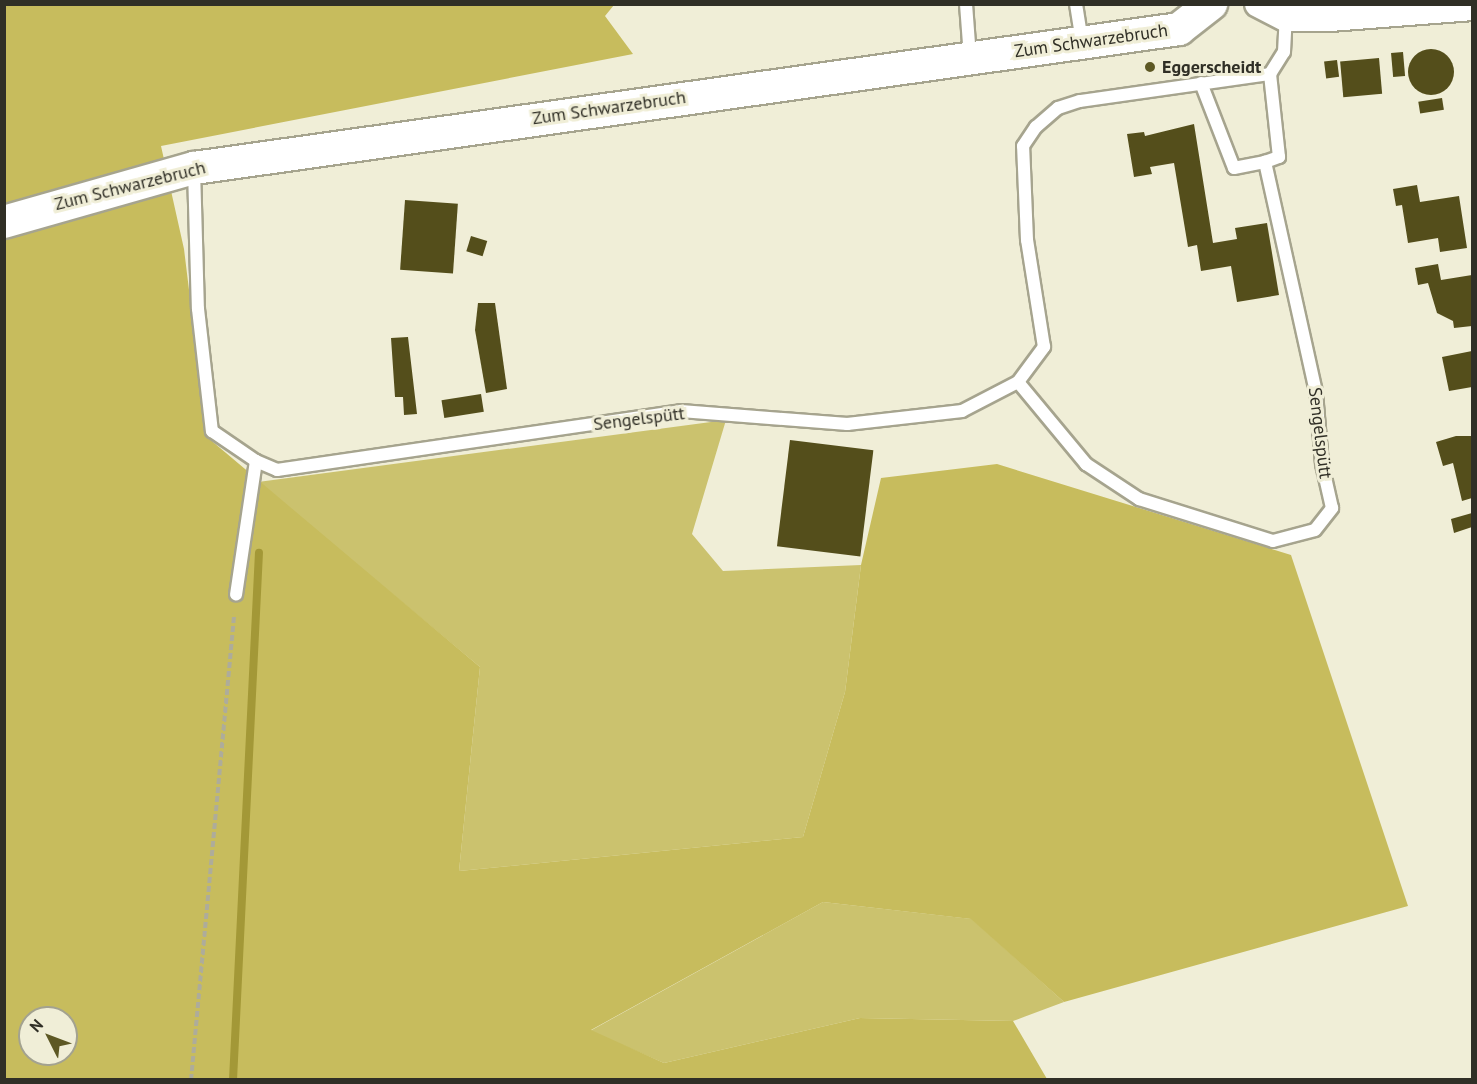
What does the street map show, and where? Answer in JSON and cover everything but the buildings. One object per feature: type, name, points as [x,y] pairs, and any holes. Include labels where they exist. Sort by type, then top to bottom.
[{"type":"street","name":"Zum Schwarzebruch","points":[[4,222],[194,168],[1179,29],[1211,4]]},
{"type":"street","points":[[1258,4],[1286,18],[1473,7]]},
{"type":"lane","points":[[966,4],[970,58]]},
{"type":"lane","points":[[1076,4],[1082,42]]},
{"type":"lane","points":[[1201,83],[1234,168],[1279,158],[1270,74],[1284,52],[1286,18]]},
{"type":"lane","name":"Sengelspütt","points":[[194,168],[198,309],[212,431],[256,460],[277,470],[681,411],[847,424],[962,411],[1018,382],[1044,347],[1028,240],[1023,146],[1058,108],[1201,83],[1270,74]]},
{"type":"lane","name":"Sengelspütt","points":[[1018,382],[1086,464],[1139,499],[1273,541],[1315,530],[1332,508],[1322,464],[1316,392],[1265,162]]},
{"type":"lane","points":[[236,595],[256,460]]},
{"type":"path","points":[[191,1080],[236,595]]},
{"type":"shaded area","points":[[5,5],[614,5],[605,16],[633,54],[161,146],[184,249],[207,437],[480,667],[459,871],[803,837],[845,692],[861,565],[881,478],[997,464],[1291,555],[1408,906],[1064,1002],[971,919],[823,902],[591,1030],[664,1063],[860,1018],[1013,1021],[1047,1079],[5,1080]]},
{"type":"shaded area","points":[[726,420],[692,534],[723,571],[861,565],[845,692],[803,837],[459,871],[480,667],[258,482]]},
{"type":"shaded area","points":[[823,902],[972,919],[1064,1002],[1013,1021],[860,1018],[664,1063],[590,1031]]},
{"type":"waterway","points":[[233,1080],[259,553]]},
{"type":"place","name":"Eggerscheidt","points":[[1150,67]]}]
